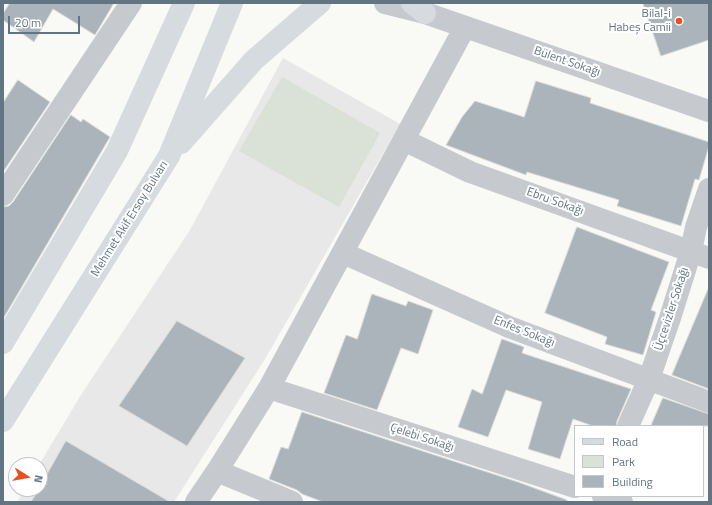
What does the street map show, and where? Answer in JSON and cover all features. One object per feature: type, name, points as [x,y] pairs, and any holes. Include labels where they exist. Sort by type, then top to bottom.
[{"type":"main road","points":[[3,343],[117,151],[184,3]]},
{"type":"main road","name":"Mehmet Akif Ersoy Bulvarı","points":[[3,421],[169,156],[232,3]]},
{"type":"main road","points":[[169,156],[254,60],[320,3]]},
{"type":"street","points":[[3,195],[130,3]]},
{"type":"street","name":"Bülent Sokağı","points":[[385,3],[419,8],[465,27],[709,111]]},
{"type":"street","points":[[196,502],[218,471],[269,388],[465,27]]},
{"type":"street","name":"Ebru Sokağı","points":[[404,140],[470,172],[700,255]]},
{"type":"street","name":"Üçcevizler Sokağı","points":[[628,425],[649,379],[670,318],[700,255],[696,227],[709,189]]},
{"type":"street","name":"Enfes Sokağı","points":[[343,253],[508,327],[709,402]]},
{"type":"street","name":"Çelebi Sokağı","points":[[269,388],[574,487]]},
{"type":"street","points":[[218,471],[292,502]]},
{"type":"street","points":[[606,497],[622,502]]},
{"type":"shaded area","points":[[283,58],[400,124],[265,359],[174,502],[17,502],[20,497],[48,497],[48,457],[44,457],[81,395],[190,230]]},
{"type":"green space","points":[[282,77],[380,133],[339,207],[239,151]]},
{"type":"building","points":[[10,3],[114,3],[95,35],[53,9],[34,42],[3,20],[3,14]]},
{"type":"building","name":"Bilal-i Habeş Camii","points":[[643,3],[709,3],[709,40],[661,56]]},
{"type":"building","points":[[18,80],[50,102],[3,172],[3,103]]},
{"type":"building","points":[[536,81],[591,98],[590,103],[709,142],[699,180],[695,179],[681,226],[617,206],[619,200],[527,172],[526,175],[446,145],[462,117],[475,101],[524,117]]},
{"type":"building","points":[[71,115],[81,122],[83,119],[110,137],[3,319],[3,207],[9,206],[13,202]]},
{"type":"building","points":[[577,227],[669,262],[651,310],[656,312],[643,355],[605,344],[607,337],[545,313]]},
{"type":"building","points":[[709,287],[709,389],[672,375]]},
{"type":"building","points":[[372,294],[406,306],[408,301],[433,310],[418,354],[401,348],[377,410],[324,393],[346,335],[357,339]]},
{"type":"building","points":[[177,321],[245,358],[187,446],[119,406]]},
{"type":"building","points":[[502,339],[524,347],[522,353],[631,389],[616,425],[590,425],[573,419],[560,459],[528,449],[542,402],[506,390],[488,437],[458,427],[472,389],[482,394]]},
{"type":"building","points":[[663,398],[709,414],[709,426],[651,425]]},
{"type":"building","points":[[302,412],[518,482],[567,500],[567,502],[323,502],[269,479],[281,447],[288,449]]},
{"type":"building","points":[[66,441],[170,502],[31,502],[34,497],[48,497],[48,473]]},
{"type":"place","name":"Bilal-i Habeş Camii","points":[[679,21]]}]
